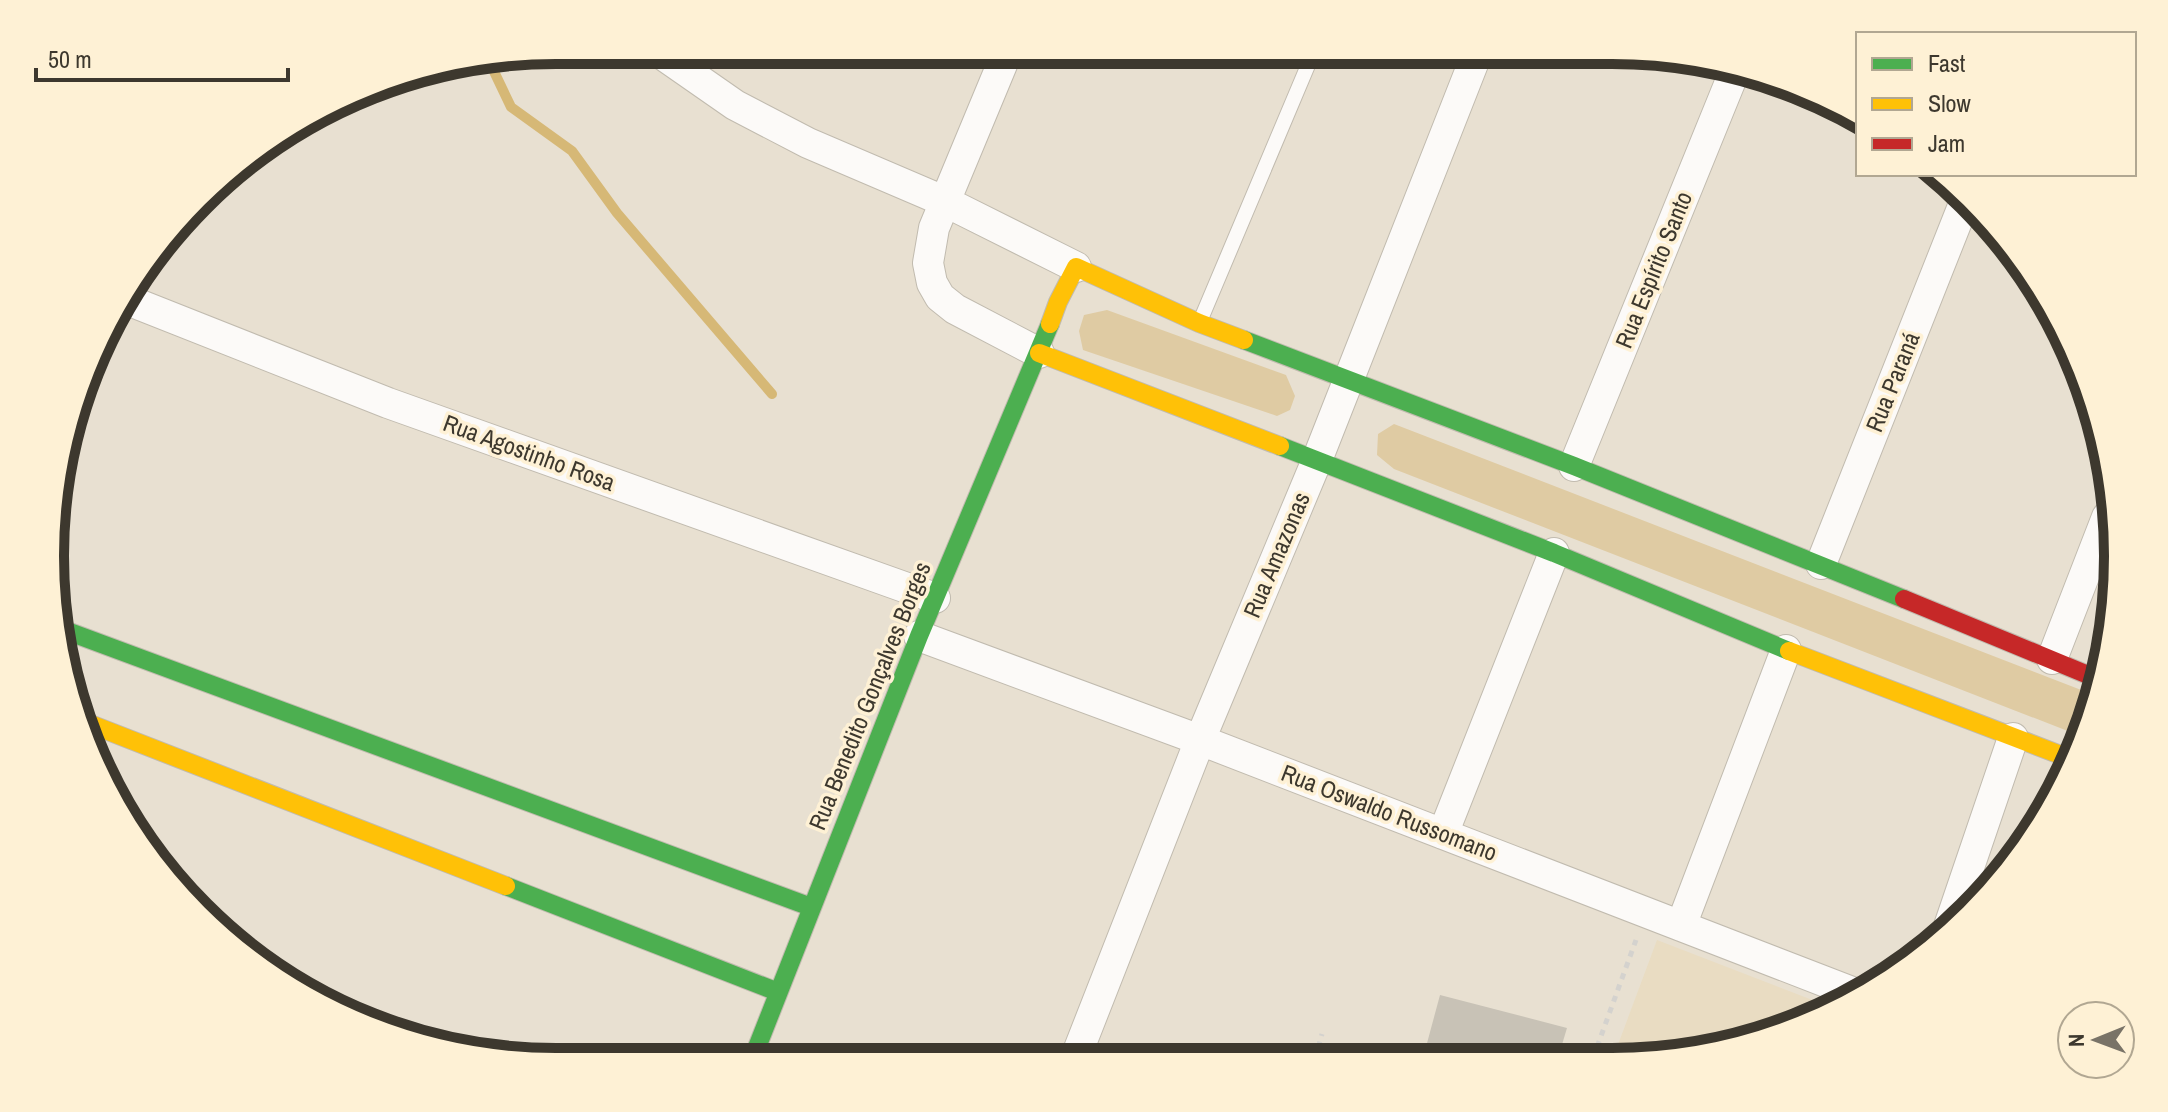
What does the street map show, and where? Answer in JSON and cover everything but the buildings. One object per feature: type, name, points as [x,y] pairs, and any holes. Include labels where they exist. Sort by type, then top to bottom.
[{"type":"street","points":[[676,64],[735,105],[808,143],[946,202],[1076,267],[1199,323],[1574,466],[2089,675]]},
{"type":"street","points":[[1002,64],[934,228],[928,263],[932,283],[940,297],[955,309],[1039,353],[1554,553],[1786,650],[2062,756]]},
{"type":"street","name":"Rua Amazonas","points":[[1079,1048],[1473,64]]},
{"type":"street","name":"Rua Espírito Santo","points":[[1574,466],[1731,79]]},
{"type":"street","name":"Rua Paraná","points":[[1821,564],[1962,210]]},
{"type":"street","name":"Rua Benedito Gonçalves Borges","points":[[757,1048],[919,636],[1058,302],[1076,267]]},
{"type":"street","name":"Rua Agostinho Rosa","points":[[135,303],[388,403],[935,598]]},
{"type":"street","points":[[2052,659],[2103,527]]},
{"type":"street","points":[[1443,834],[1554,553]]},
{"type":"street","points":[[70,632],[811,907]]},
{"type":"street","name":"Rua Oswaldo Russomano","points":[[919,636],[1200,740],[1845,989]]},
{"type":"street","points":[[1681,926],[1786,650]]},
{"type":"street","points":[[94,726],[778,992]]},
{"type":"street","points":[[1955,909],[2013,738]]},
{"type":"lane","points":[[1199,323],[1309,64]]},
{"type":"path","points":[[1597,1048],[1647,913]]},
{"type":"path","points":[[1318,1048],[1322,1034]]},
{"type":"shaded area","points":[[1107,310],[1286,375],[1295,396],[1290,410],[1277,416],[1083,350],[1079,331],[1084,315]]},
{"type":"shaded area","points":[[1394,424],[2085,691],[2071,732],[1394,469],[1377,455],[1378,434]]},
{"type":"shaded area","points":[[1657,940],[1818,1002],[1770,1022],[1708,1039],[1617,1048]]},
{"type":"waterway","points":[[492,68],[511,107],[572,151],[617,213],[772,394]]},
{"type":"traffic: fast","points":[[757,1048],[919,636],[1050,324]]},
{"type":"traffic: fast","points":[[1244,340],[1574,466],[1904,599]]},
{"type":"traffic: fast","points":[[1280,446],[1554,553],[1789,651]]},
{"type":"traffic: fast","points":[[70,632],[811,907]]},
{"type":"traffic: fast","points":[[506,886],[778,992]]},
{"type":"traffic: slow","points":[[1050,324],[1076,267],[1244,340]]},
{"type":"traffic: slow","points":[[1039,353],[1280,446]]},
{"type":"traffic: slow","points":[[1789,651],[2062,755]]},
{"type":"traffic: slow","points":[[94,726],[506,886]]},
{"type":"traffic: jam","points":[[1904,599],[2089,675]]}]
